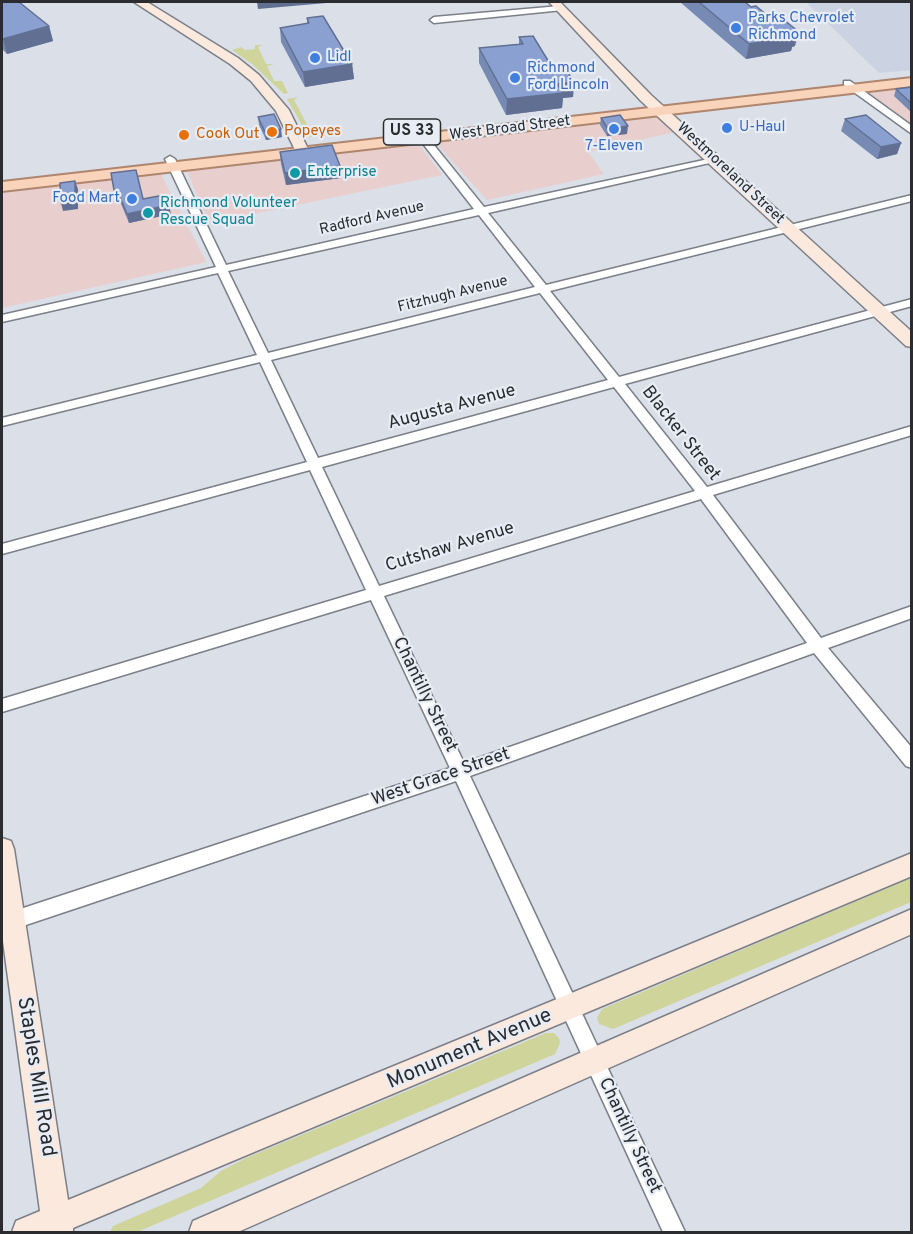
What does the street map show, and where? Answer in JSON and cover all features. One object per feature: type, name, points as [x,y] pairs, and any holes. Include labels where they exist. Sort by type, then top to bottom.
[{"type":"main road","name":"West Broad Street","points":[[851,86],[912,75]]},
{"type":"main road","name":"West Broad Street","points":[[2,178],[172,163],[851,86],[912,82]]},
{"type":"main road","name":"West Broad Street","points":[[2,187],[172,163]]},
{"type":"street","points":[[140,2],[250,74],[277,101],[301,149]]},
{"type":"street","points":[[434,20],[557,5]]},
{"type":"street","name":"Westmoreland Street","points":[[557,5],[658,108],[912,342]]},
{"type":"street","points":[[851,86],[912,131]]},
{"type":"street","name":"Blacker Street","points":[[422,135],[702,492],[817,645],[912,761]]},
{"type":"street","name":"Radford Avenue","points":[[2,318],[481,209],[714,159]]},
{"type":"street","name":"Chantilly Street","points":[[172,163],[460,772],[674,1233]]},
{"type":"street","name":"Fitzhugh Avenue","points":[[2,422],[912,198]]},
{"type":"street","name":"Augusta Avenue","points":[[2,549],[912,302]]},
{"type":"street","name":"Cutshaw Avenue","points":[[2,706],[374,591],[912,430]]},
{"type":"street","name":"West Grace Street","points":[[7,922],[460,772],[912,612]]},
{"type":"street","name":"Staples Mill Road","points":[[2,849],[7,922],[57,1227]]},
{"type":"street","name":"Monument Avenue","points":[[27,1233],[57,1227],[912,864]]},
{"type":"street","points":[[204,1233],[912,921]]},
{"type":"shaded area","points":[[806,2],[911,2],[911,70],[879,73]]},
{"type":"shaded area","points":[[911,88],[911,124],[870,93]]},
{"type":"shaded area","points":[[659,114],[675,132],[588,152],[604,174],[487,200],[435,142]]},
{"type":"shaded area","points":[[418,143],[442,175],[209,223],[187,171]]},
{"type":"shaded area","points":[[161,174],[206,262],[2,308],[2,193]]},
{"type":"green space","points":[[255,45],[263,45],[258,47],[266,64],[274,64],[267,66],[274,81],[282,81],[288,93],[284,94],[252,64],[232,50],[241,47],[245,50],[255,49]]},
{"type":"green space","points":[[298,97],[294,100],[309,128],[317,127],[319,133],[335,131],[336,134],[309,137],[287,99]]},
{"type":"green space","points":[[911,878],[911,902],[613,1029],[599,1024],[597,1018],[602,1009]]},
{"type":"green space","points":[[546,1033],[554,1033],[559,1038],[560,1043],[555,1054],[137,1232],[110,1232],[113,1226],[201,1188],[221,1171],[246,1158]]},
{"type":"building","points":[[2,2],[19,2],[49,26],[3,39]]},
{"type":"building","points":[[699,2],[745,2],[751,7],[756,6],[774,21],[784,20],[799,32],[790,33],[795,36],[749,44]]},
{"type":"building","name":"Lidl","points":[[323,16],[352,64],[303,72],[280,28],[309,23],[307,18]]},
{"type":"building","points":[[533,36],[555,72],[567,71],[574,82],[557,84],[563,93],[507,99],[479,48],[523,44],[519,37]]},
{"type":"building","points":[[912,87],[912,104],[896,89]]},
{"type":"building","points":[[274,114],[281,129],[265,132],[258,117]]},
{"type":"building","points":[[620,115],[628,126],[608,129],[601,118]]},
{"type":"building","points":[[866,115],[901,143],[881,147],[845,119]]},
{"type":"building","points":[[332,145],[340,166],[285,173],[280,152]]},
{"type":"building","points":[[136,170],[143,199],[164,195],[169,205],[127,214],[117,190],[114,190],[111,173]]},
{"type":"building","points":[[75,181],[75,201],[61,203],[60,183]]},
{"type":"place","name":"Parks Chevrolet Richmond","points":[[736,28]]},
{"type":"place","name":"Lidl","points":[[315,58]]},
{"type":"place","name":"Richmond Ford Lincoln","points":[[515,78]]},
{"type":"place","name":"U-Haul","points":[[727,128]]},
{"type":"place","name":"7-Eleven","points":[[614,129]]},
{"type":"place","name":"Popeyes","points":[[272,132]]},
{"type":"place","name":"Cook Out","points":[[184,135]]},
{"type":"place","name":"Enterprise","points":[[295,173]]},
{"type":"place","name":"Food Mart","points":[[132,199]]},
{"type":"place","name":"Richmond Volunteer Rescue Squad","points":[[148,213]]}]
